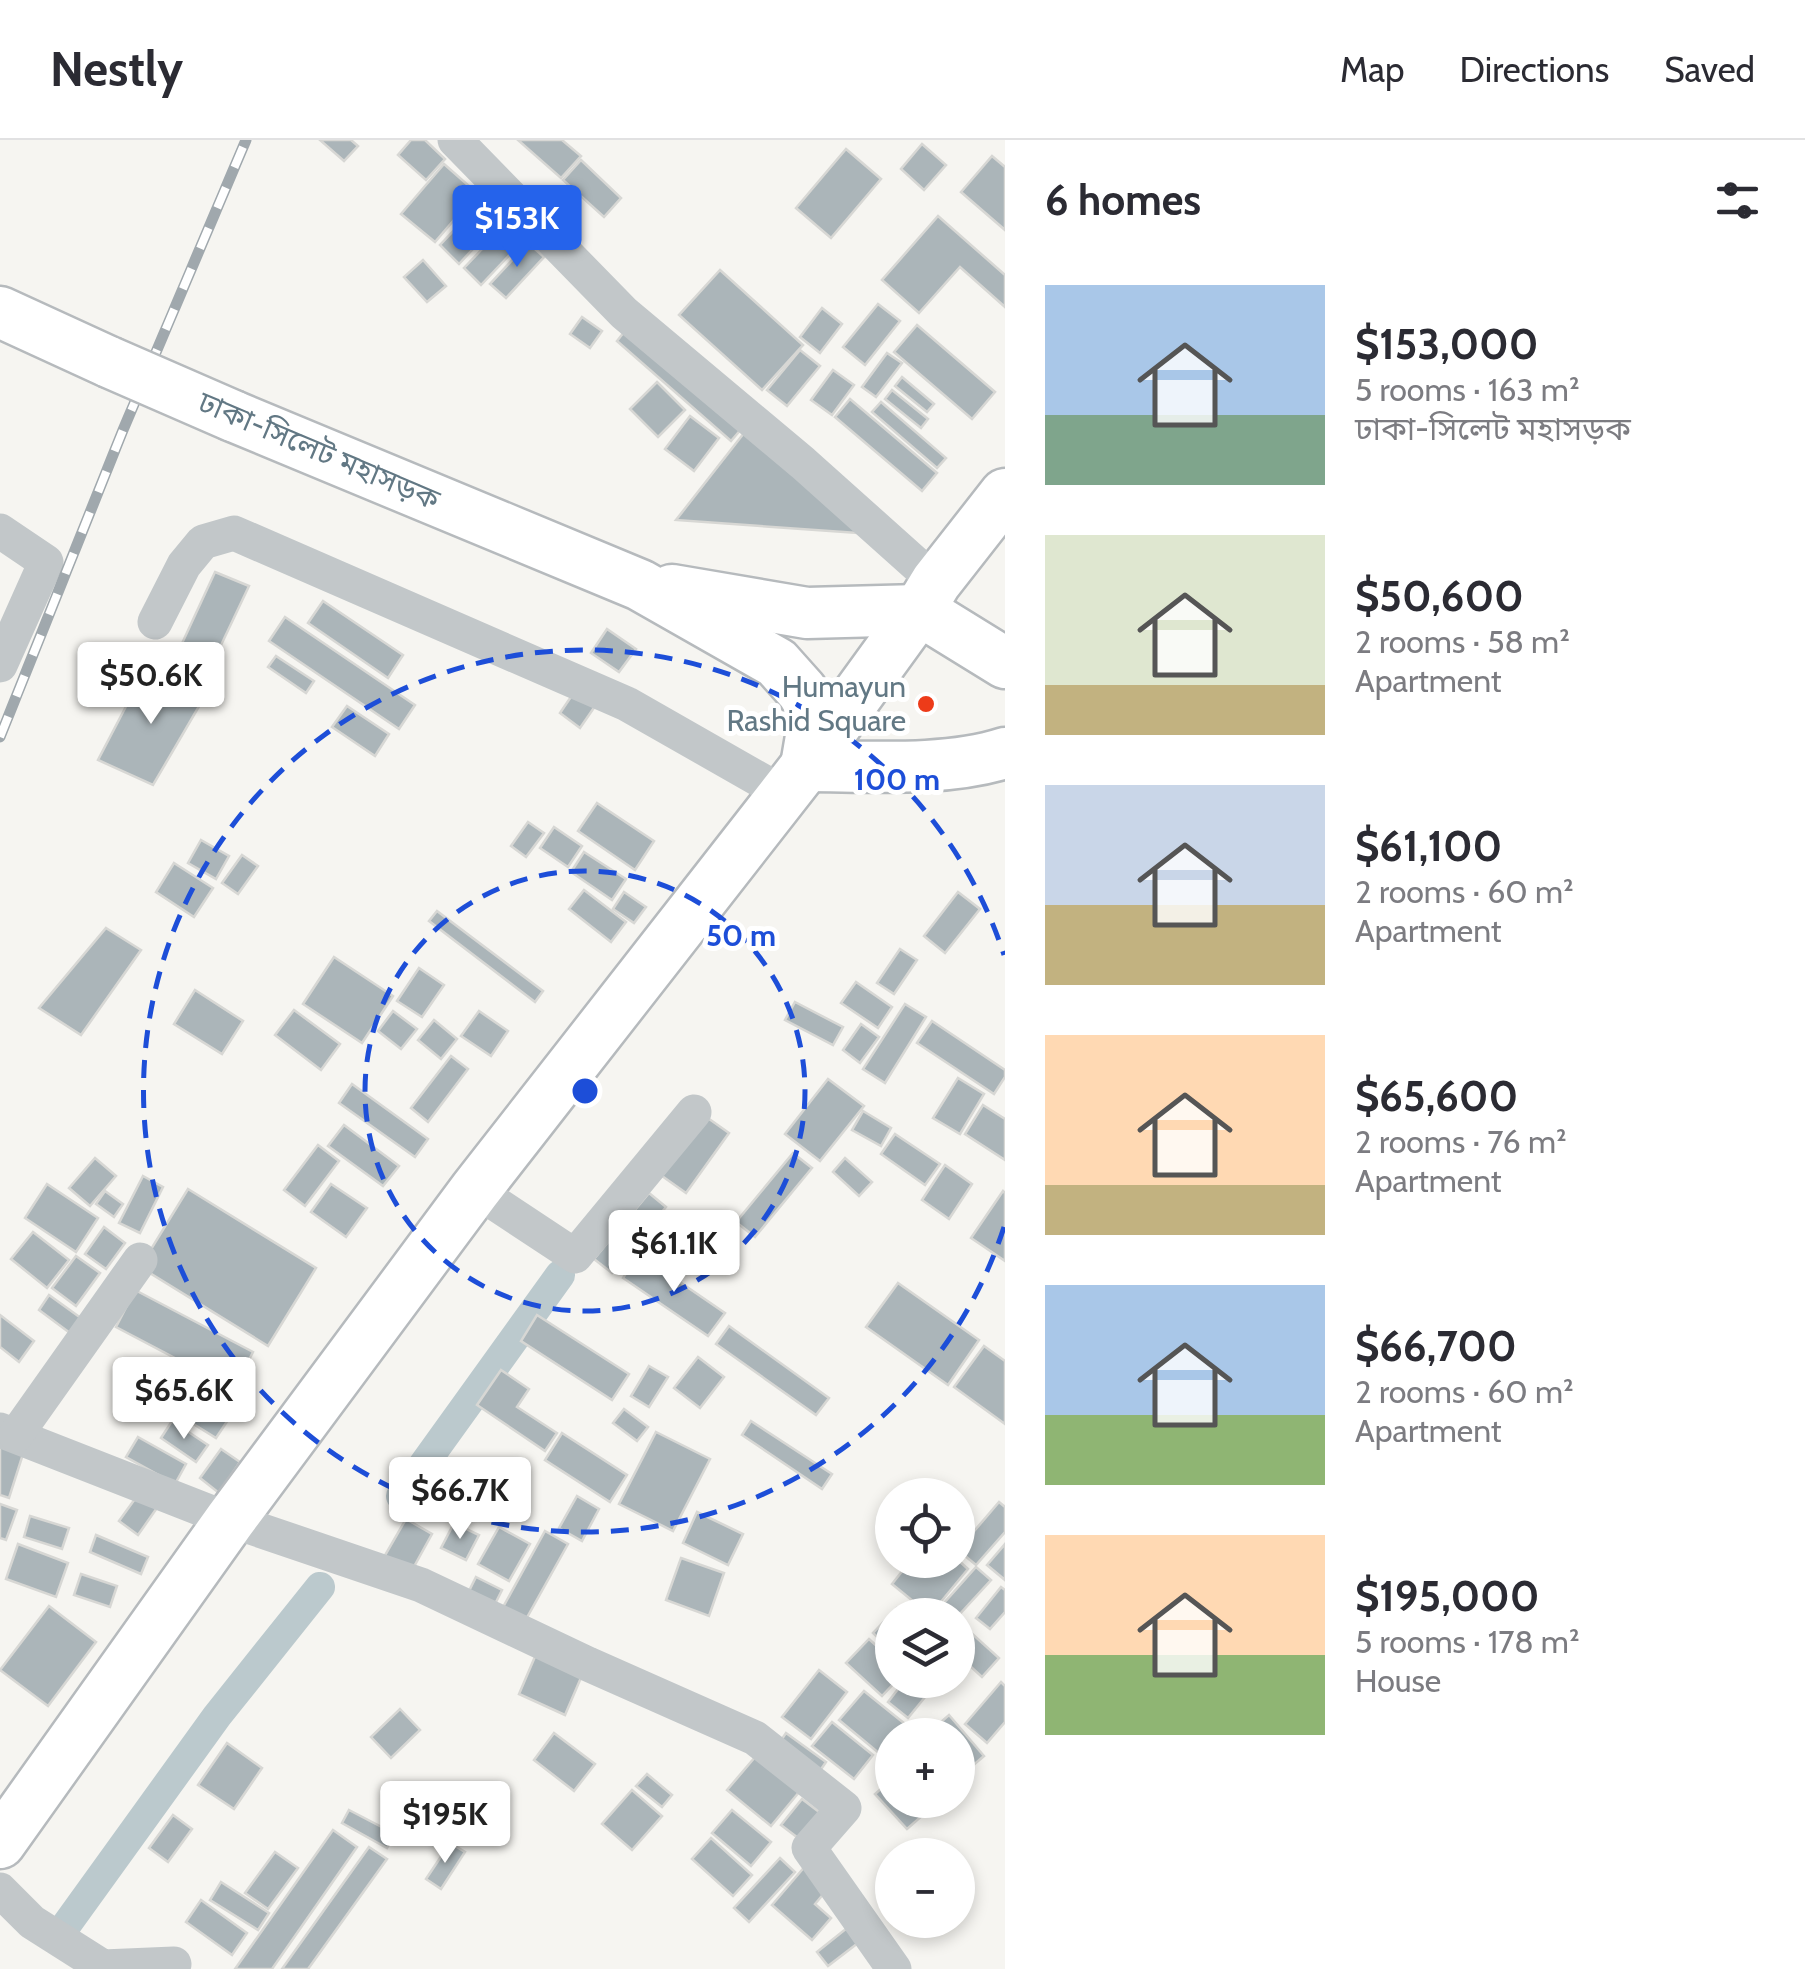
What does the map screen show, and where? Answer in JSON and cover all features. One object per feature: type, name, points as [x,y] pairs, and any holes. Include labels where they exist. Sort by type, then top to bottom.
[{"type":"highway","name":"ঢাকা-সিলেট মহাসড়ক","points":[[0,312],[233,416],[640,584],[777,663],[802,690],[814,713],[796,780]]},
{"type":"highway","points":[[0,1843],[230,1520],[476,1190],[796,780],[1005,494]]},
{"type":"highway","name":"ঢাকা-সিলেট মহাসড়ক","points":[[640,584],[807,613],[927,596]]},
{"type":"highway","points":[[927,596],[1005,663]]},
{"type":"highway","points":[[796,780],[986,759],[1005,753]]},
{"type":"street","points":[[455,140],[624,313],[802,463],[927,596]]},
{"type":"street","points":[[0,531],[46,562],[0,665]]},
{"type":"street","points":[[155,622],[184,565],[203,542],[234,534],[796,780]]},
{"type":"street","points":[[476,1190],[574,1256],[694,1112]]},
{"type":"street","points":[[140,1260],[8,1432],[230,1520],[421,1585],[754,1738],[844,1808],[809,1848],[894,1969]]},
{"type":"street","points":[[0,1890],[32,1922],[103,1967],[174,1964]]},
{"type":"building","points":[[320,140],[351,140],[358,146],[344,161]]},
{"type":"building","points":[[411,140],[425,140],[445,159],[426,180],[398,155]]},
{"type":"building","points":[[518,140],[562,140],[581,156],[561,178]]},
{"type":"building","points":[[922,144],[946,165],[924,190],[901,169]]},
{"type":"building","points":[[846,149],[881,179],[831,238],[796,208]]},
{"type":"building","points":[[992,156],[1005,167],[1005,230],[961,192]]},
{"type":"building","points":[[581,160],[621,198],[604,217],[563,180]]},
{"type":"building","points":[[444,164],[477,193],[435,242],[401,214]]},
{"type":"building","points":[[478,205],[497,223],[459,264],[440,245]]},
{"type":"building","points":[[938,216],[1005,275],[1005,307],[960,267],[919,313],[882,280]]},
{"type":"building","points":[[502,228],[519,245],[481,285],[464,268]]},
{"type":"building","points":[[528,243],[544,257],[506,298],[490,284]]},
{"type":"building","points":[[423,260],[446,286],[427,302],[404,277]]},
{"type":"building","points":[[720,270],[803,345],[762,390],[679,315]]},
{"type":"building","points":[[878,304],[900,321],[865,365],[843,347]]},
{"type":"building","points":[[822,308],[842,324],[820,353],[800,337]]},
{"type":"building","points":[[582,317],[602,331],[590,348],[570,334]]},
{"type":"building","points":[[917,325],[995,392],[972,419],[894,352]]},
{"type":"building","points":[[628,327],[743,427],[731,441],[617,341]]},
{"type":"building","points":[[800,350],[820,366],[787,406],[767,390]]},
{"type":"building","points":[[887,353],[902,363],[876,397],[862,387]]},
{"type":"building","points":[[833,370],[854,385],[832,415],[811,400]]},
{"type":"building","points":[[902,377],[934,404],[927,412],[895,386]]},
{"type":"building","points":[[657,382],[685,410],[658,437],[630,409]]},
{"type":"building","points":[[892,390],[928,419],[921,428],[885,399]]},
{"type":"building","points":[[850,399],[937,473],[922,491],[835,417]]},
{"type":"building","points":[[881,402],[946,458],[937,468],[872,412]]},
{"type":"building","points":[[690,416],[719,438],[694,471],[665,449]]},
{"type":"building","points":[[744,433],[872,534],[676,520]]},
{"type":"building","points":[[215,572],[249,586],[205,679],[172,665]]},
{"type":"building","points":[[323,601],[403,655],[388,678],[308,623]]},
{"type":"building","points":[[285,617],[415,705],[399,729],[269,641]]},
{"type":"building","points":[[607,629],[636,649],[619,672],[591,653]]},
{"type":"building","points":[[276,656],[314,681],[306,693],[268,667]]},
{"type":"building","points":[[145,670],[205,696],[153,785],[98,760]]},
{"type":"building","points":[[579,685],[600,699],[580,728],[560,713]]},
{"type":"building","points":[[347,706],[389,734],[375,756],[332,727]]},
{"type":"building","points":[[597,803],[654,841],[635,870],[578,831]]},
{"type":"building","points":[[528,822],[544,833],[526,857],[511,846]]},
{"type":"building","points":[[554,827],[582,846],[568,867],[540,848]]},
{"type":"building","points":[[201,840],[229,856],[216,879],[188,863]]},
{"type":"building","points":[[584,852],[626,879],[612,900],[571,872]]},
{"type":"building","points":[[242,855],[258,866],[238,894],[222,883]]},
{"type":"building","points":[[174,863],[213,888],[194,917],[156,892]]},
{"type":"building","points":[[584,890],[626,922],[611,942],[569,909]]},
{"type":"building","points":[[624,892],[646,907],[634,923],[613,909]]},
{"type":"building","points":[[958,892],[980,909],[945,953],[924,936]]},
{"type":"building","points":[[437,911],[543,991],[535,1002],[429,921]]},
{"type":"building","points":[[106,928],[141,950],[81,1035],[39,1008]]},
{"type":"building","points":[[900,949],[917,960],[894,994],[877,983]]},
{"type":"building","points":[[334,957],[393,996],[362,1043],[303,1004]]},
{"type":"building","points":[[419,968],[444,985],[422,1017],[397,1001]]},
{"type":"building","points":[[856,982],[892,1007],[878,1028],[841,1003]]},
{"type":"building","points":[[195,990],[243,1021],[222,1054],[174,1024]]},
{"type":"building","points":[[795,1002],[843,1027],[833,1045],[785,1020]]},
{"type":"building","points":[[905,1004],[926,1017],[885,1083],[863,1069]]},
{"type":"building","points":[[294,1010],[340,1044],[321,1070],[275,1035]]},
{"type":"building","points":[[393,1011],[417,1029],[401,1049],[378,1031]]},
{"type":"building","points":[[479,1011],[508,1031],[491,1056],[461,1036]]},
{"type":"building","points":[[434,1020],[457,1039],[441,1059],[418,1040]]},
{"type":"building","points":[[932,1021],[1005,1070],[994,1094],[917,1043]]},
{"type":"building","points":[[861,1024],[879,1037],[860,1063],[843,1050]]},
{"type":"building","points":[[451,1056],[468,1069],[428,1122],[411,1108]]},
{"type":"building","points":[[958,1078],[984,1094],[960,1134],[933,1118]]},
{"type":"building","points":[[828,1079],[864,1106],[820,1161],[785,1134]]},
{"type":"building","points":[[352,1084],[428,1139],[415,1157],[339,1103]]},
{"type":"building","points":[[983,1105],[1005,1119],[1005,1160],[965,1134]]},
{"type":"building","points":[[863,1111],[891,1128],[881,1146],[852,1130]]},
{"type":"building","points":[[705,1116],[729,1133],[686,1193],[662,1176]]},
{"type":"building","points":[[344,1125],[399,1166],[383,1186],[328,1146]]},
{"type":"building","points":[[895,1134],[940,1164],[925,1185],[881,1154]]},
{"type":"building","points":[[318,1145],[339,1161],[305,1206],[284,1190]]},
{"type":"building","points":[[793,1153],[812,1168],[755,1237],[736,1222]]},
{"type":"building","points":[[95,1158],[116,1176],[90,1206],[69,1188]]},
{"type":"building","points":[[845,1158],[872,1182],[859,1196],[833,1172]]},
{"type":"building","points":[[945,1165],[972,1184],[949,1219],[922,1200]]},
{"type":"building","points":[[143,1176],[163,1187],[140,1233],[119,1223]]},
{"type":"building","points":[[47,1184],[98,1218],[76,1252],[25,1218]]},
{"type":"building","points":[[331,1184],[367,1208],[346,1237],[311,1212]]},
{"type":"building","points":[[188,1189],[316,1268],[268,1346],[140,1267]]},
{"type":"building","points":[[105,1191],[123,1204],[114,1217],[96,1204]]},
{"type":"building","points":[[649,1193],[666,1207],[612,1273],[594,1259]]},
{"type":"building","points":[[1005,1193],[1005,1261],[971,1238]]},
{"type":"building","points":[[104,1227],[125,1243],[106,1269],[85,1254]]},
{"type":"building","points":[[33,1232],[69,1260],[47,1288],[11,1259]]},
{"type":"building","points":[[639,1254],[725,1313],[708,1336],[623,1278]]},
{"type":"building","points":[[76,1256],[100,1273],[76,1306],[52,1288]]},
{"type":"building","points":[[898,1283],[979,1340],[948,1385],[866,1327]]},
{"type":"building","points":[[135,1290],[253,1352],[234,1389],[116,1327]]},
{"type":"building","points":[[49,1295],[85,1321],[74,1336],[39,1310]]},
{"type":"building","points":[[0,1315],[34,1341],[19,1362],[0,1347]]},
{"type":"building","points":[[537,1315],[629,1374],[612,1400],[521,1341]]},
{"type":"building","points":[[729,1326],[829,1398],[816,1415],[716,1344]]},
{"type":"building","points":[[984,1346],[1005,1361],[1005,1424],[954,1387]]},
{"type":"building","points":[[698,1357],[724,1377],[700,1408],[674,1388]]},
{"type":"building","points":[[176,1366],[238,1405],[216,1438],[155,1400]]},
{"type":"building","points":[[649,1366],[668,1377],[649,1407],[631,1396]]},
{"type":"building","points":[[501,1370],[529,1389],[517,1407],[557,1433],[545,1451],[477,1405]]},
{"type":"building","points":[[624,1409],[648,1427],[637,1441],[613,1423]]},
{"type":"building","points":[[172,1421],[208,1445],[196,1462],[161,1438]]},
{"type":"building","points":[[751,1421],[832,1474],[822,1489],[742,1435]]},
{"type":"building","points":[[656,1432],[710,1459],[673,1531],[619,1504]]},
{"type":"building","points":[[562,1433],[627,1475],[610,1502],[545,1460]]},
{"type":"building","points":[[138,1437],[186,1464],[175,1484],[126,1457]]},
{"type":"building","points":[[0,1447],[23,1454],[9,1498],[0,1495]]},
{"type":"building","points":[[221,1449],[240,1462],[219,1493],[200,1478]]},
{"type":"building","points":[[140,1492],[159,1505],[138,1535],[119,1521]]},
{"type":"building","points":[[577,1496],[599,1509],[582,1541],[559,1528]]},
{"type":"building","points":[[999,1502],[1005,1507],[1005,1532],[976,1565],[975,1530]]},
{"type":"building","points":[[0,1504],[17,1510],[6,1540],[0,1538]]},
{"type":"building","points":[[697,1512],[743,1534],[728,1565],[683,1543]]},
{"type":"building","points":[[30,1516],[69,1528],[62,1549],[24,1537]]},
{"type":"building","points":[[406,1519],[432,1534],[411,1572],[384,1557]]},
{"type":"building","points":[[454,1523],[479,1535],[466,1560],[441,1548]]},
{"type":"building","points":[[499,1527],[530,1544],[509,1581],[478,1564]]},
{"type":"building","points":[[545,1531],[568,1544],[525,1621],[502,1609]]},
{"type":"building","points":[[96,1535],[148,1557],[141,1574],[90,1552]]},
{"type":"building","points":[[18,1544],[68,1563],[56,1597],[6,1579]]},
{"type":"building","points":[[1005,1544],[1005,1580],[987,1565]]},
{"type":"building","points":[[681,1558],[724,1573],[709,1616],[666,1600]]},
{"type":"building","points":[[975,1568],[991,1580],[974,1598],[948,1598],[966,1578],[975,1578]]},
{"type":"building","points":[[81,1574],[117,1586],[110,1607],[74,1595]]},
{"type":"building","points":[[476,1577],[502,1590],[492,1610],[466,1597]]},
{"type":"building","points":[[897,1578],[961,1578],[944,1598],[909,1598],[892,1584]]},
{"type":"building","points":[[1001,1587],[1005,1590],[1005,1612],[990,1629],[976,1618]]},
{"type":"building","points":[[49,1606],[96,1642],[48,1706],[0,1670]]},
{"type":"building","points":[[975,1636],[999,1658],[982,1677],[975,1671]]},
{"type":"building","points":[[869,1639],[875,1644],[875,1690],[846,1663]]},
{"type":"building","points":[[537,1652],[583,1673],[565,1715],[519,1694]]},
{"type":"building","points":[[819,1670],[847,1692],[811,1739],[782,1717]]},
{"type":"building","points":[[1001,1682],[1005,1686],[1005,1722],[987,1743],[975,1733],[975,1718],[970,1718]]},
{"type":"building","points":[[864,1691],[898,1718],[875,1718],[875,1750],[839,1720]]},
{"type":"building","points":[[891,1698],[924,1698],[908,1718],[888,1702]]},
{"type":"building","points":[[400,1709],[420,1730],[391,1758],[371,1737]]},
{"type":"building","points":[[832,1722],[873,1755],[854,1779],[812,1746]]},
{"type":"building","points":[[554,1733],[595,1764],[574,1791],[534,1760]]},
{"type":"building","points":[[786,1733],[826,1762],[815,1778],[775,1749]]},
{"type":"building","points":[[227,1743],[262,1768],[234,1809],[198,1785]]},
{"type":"building","points":[[975,1745],[984,1756],[975,1764]]},
{"type":"building","points":[[756,1756],[800,1791],[771,1826],[727,1790]]},
{"type":"building","points":[[647,1774],[672,1795],[662,1807],[636,1786]]},
{"type":"building","points":[[632,1790],[662,1816],[632,1850],[602,1824]]},
{"type":"building","points":[[802,1799],[827,1818],[806,1844],[781,1825]]},
{"type":"building","points":[[349,1810],[395,1834],[387,1848],[342,1823]]},
{"type":"building","points":[[732,1810],[771,1842],[751,1866],[712,1833]]},
{"type":"building","points":[[173,1815],[192,1829],[168,1862],[149,1848]]},
{"type":"building","points":[[897,1818],[920,1818],[907,1829]]},
{"type":"building","points":[[333,1830],[357,1847],[272,1969],[235,1969]]},
{"type":"building","points":[[711,1838],[752,1875],[733,1896],[692,1859]]},
{"type":"building","points":[[450,1843],[465,1852],[441,1889],[426,1879]]},
{"type":"building","points":[[369,1847],[387,1859],[308,1969],[282,1969]]},
{"type":"building","points":[[275,1852],[298,1868],[268,1909],[245,1893]]},
{"type":"building","points":[[780,1858],[795,1872],[749,1922],[734,1908]]},
{"type":"building","points":[[807,1864],[831,1885],[815,1904],[831,1918],[812,1940],[772,1905]]},
{"type":"building","points":[[221,1882],[269,1913],[258,1930],[210,1900]]},
{"type":"building","points":[[201,1900],[247,1933],[232,1955],[186,1922]]},
{"type":"building","points":[[847,1928],[858,1943],[828,1966],[817,1952]]},
{"type":"waterway","points":[[401,1496],[560,1275]]},
{"type":"waterway","points":[[67,1924],[217,1716],[320,1587]]},
{"type":"railway","points":[[0,737],[123,430],[246,140]]},
{"type":"place","name":"Humayun Rashid Square","points":[[926,704]]}]
